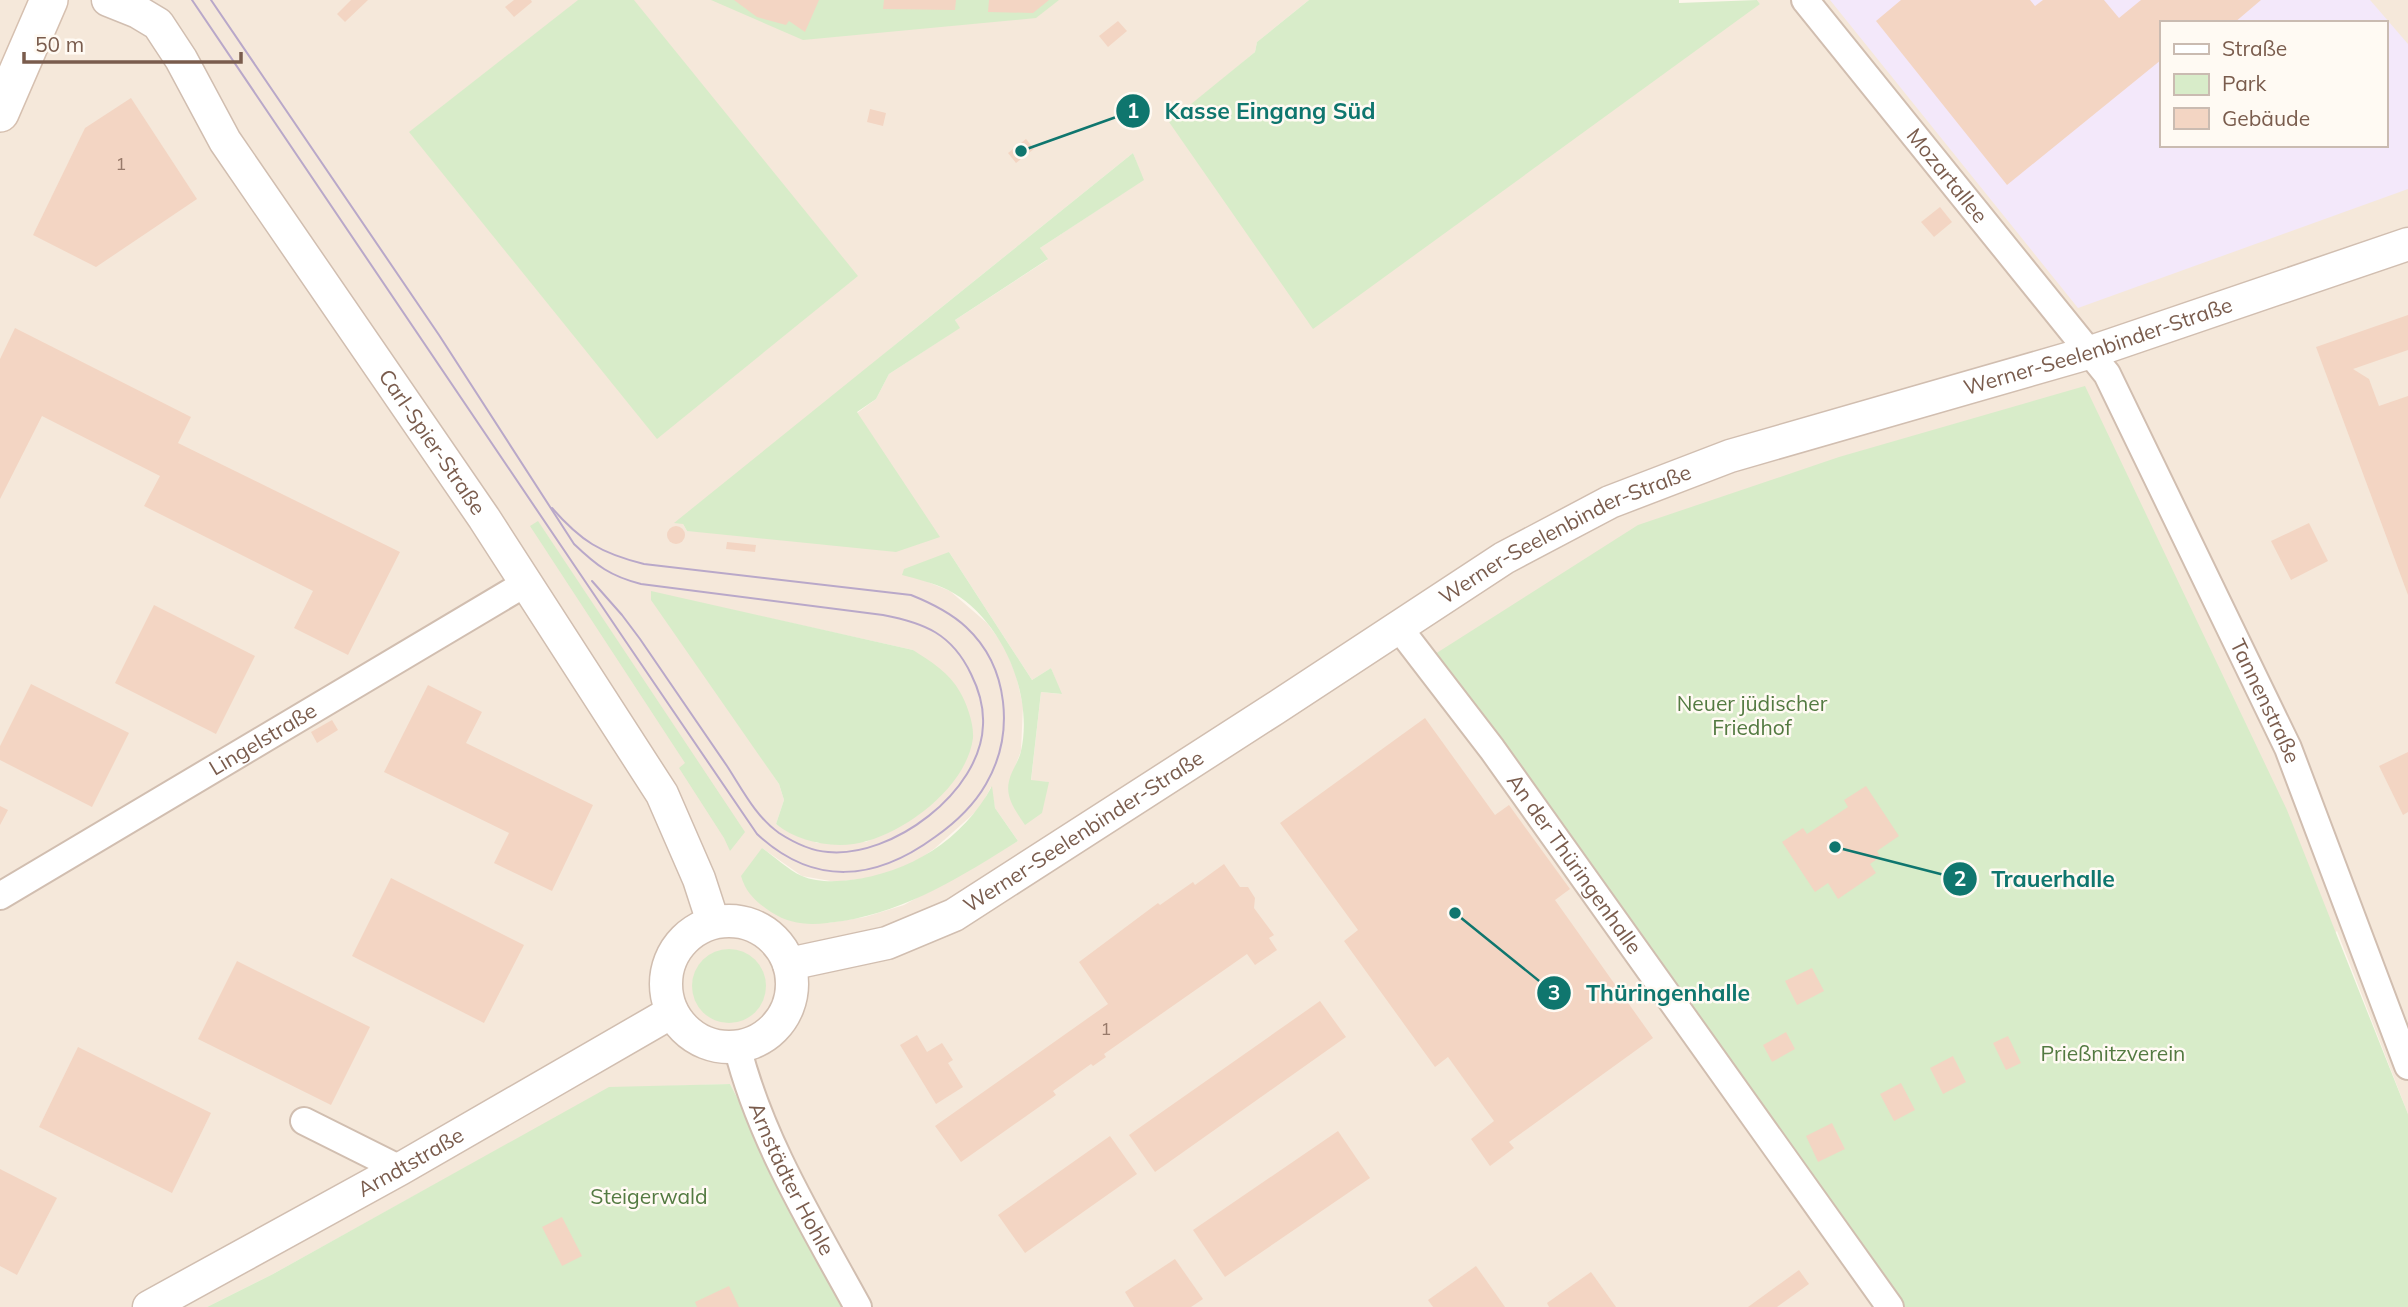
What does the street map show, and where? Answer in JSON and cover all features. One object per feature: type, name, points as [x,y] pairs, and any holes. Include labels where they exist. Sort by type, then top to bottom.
[{"type":"main road","points":[[0,113],[50,0]]},
{"type":"street","name":"Carl-Spier-Straße","points":[[108,0],[138,12],[158,24],[181,59],[226,141],[526,583],[662,794],[699,879],[713,922]]},
{"type":"street","name":"Mozartallee","points":[[1805,0],[2088,353]]},
{"type":"street","name":"Werner-Seelenbinder-Straße","points":[[789,964],[887,943],[954,915],[1504,558],[1610,502],[1730,456],[2088,353],[2408,244]]},
{"type":"street","name":"Tannenstraße","points":[[2088,353],[2107,374],[2288,748],[2408,1066]]},
{"type":"street","name":"Lingelstraße","points":[[0,896],[526,583]]},
{"type":"street","name":"An der Thüringenhalle","points":[[1399,628],[1492,749],[1890,1307]]},
{"type":"street","points":[[729,920],[759,928],[772,937],[789,964],[792,992],[788,1005],[778,1024],[761,1038],[737,1046],[719,1047],[698,1040],[681,1026],[672,1012],[665,987],[668,965],[677,946],[693,931],[713,922],[729,920]]},
{"type":"street","name":"Arndtstraße","points":[[149,1307],[394,1173],[672,1012]]},
{"type":"street","name":"Arnstädter Hohle","points":[[737,1046],[751,1093],[785,1172],[858,1307]]},
{"type":"street","points":[[304,1121],[394,1173]]},
{"type":"shaded area","points":[[0,0],[1309,0],[1257,42],[1255,52],[1170,123],[1760,4],[1757,0],[2408,0],[2408,1114],[2337,931],[1903,1307],[848,1307],[730,1084],[609,1088],[273,1274],[207,1307],[0,1307]],"holes":[[[1133,153],[1143,180],[1040,248],[1047,260],[955,320],[959,328],[889,374],[876,399],[857,413],[939,537],[687,531],[683,524],[901,340]],[[949,552],[1032,680],[1051,668],[1061,694],[1041,692],[1031,781],[1049,782],[1009,782],[1021,751],[1023,706],[1016,675],[1004,646],[987,623],[950,591],[928,582]],[[651,592],[913,650],[973,736],[956,777],[918,815],[866,842],[817,843],[776,824],[784,800],[779,784]],[[991,787],[995,808],[1018,841],[904,905],[865,917],[828,923],[762,848],[802,876],[836,882],[875,877],[909,866],[934,849],[980,808]]]},
{"type":"shaded area","points":[[1830,0],[2370,0],[2408,44],[2408,189],[2078,308]]},
{"type":"green space","points":[[578,0],[634,0],[858,276],[657,439],[409,132]]},
{"type":"green space","points":[[711,0],[1059,0],[1036,18],[803,40]]},
{"type":"green space","points":[[1309,0],[1679,0],[1679,3],[1757,0],[1760,4],[1313,329],[1169,122],[1255,52],[1257,42]]},
{"type":"green space","points":[[1133,153],[1144,180],[1040,248],[1048,259],[955,320],[960,328],[889,374],[876,399],[857,412],[940,537],[896,552],[687,531],[683,524],[674,523]]},
{"type":"green space","points":[[2085,386],[2287,810],[2408,1114],[2408,1307],[1903,1307],[1688,999],[1435,654],[1638,525],[1839,457]]},
{"type":"green space","points":[[538,521],[745,832],[730,851],[679,768],[685,763],[530,526]]},
{"type":"green space","points":[[949,552],[1032,680],[1051,668],[1062,694],[1041,692],[1031,780],[1049,782],[1042,813],[1025,825],[1012,804],[1008,787],[1021,751],[1024,729],[1018,682],[1009,659],[984,619],[967,602],[948,590],[902,575],[904,569]]},
{"type":"green space","points":[[651,591],[913,650],[951,679],[967,708],[973,738],[960,772],[934,803],[918,816],[867,841],[832,845],[807,840],[785,831],[776,824],[784,800],[779,784],[651,600]]},
{"type":"green space","points":[[992,786],[995,808],[1018,841],[955,879],[890,909],[843,921],[814,924],[797,922],[780,917],[766,908],[752,897],[743,882],[741,876],[762,848],[792,870],[813,879],[850,880],[893,870],[932,851],[950,838],[980,805]]},
{"type":"green space","points":[[729,949],[743,952],[755,960],[763,972],[766,986],[763,1000],[755,1012],[743,1020],[729,1023],[715,1020],[703,1012],[695,1000],[692,986],[695,972],[703,960],[715,952]]},
{"type":"green space","name":"Steigerwald","points":[[730,1084],[848,1307],[207,1307],[273,1274],[609,1087]]},
{"type":"building","points":[[351,0],[368,0],[345,22],[337,14]]},
{"type":"building","points":[[514,0],[532,2],[514,17],[505,7]]},
{"type":"building","points":[[734,0],[819,0],[805,32],[789,21],[786,25],[757,17]]},
{"type":"building","points":[[884,0],[956,0],[955,10],[883,9]]},
{"type":"building","points":[[989,0],[1049,0],[1033,13],[988,12]]},
{"type":"building","points":[[1901,0],[2030,0],[2035,6],[2043,0],[2104,0],[2119,18],[2141,0],[2261,0],[2236,21],[2160,21],[2160,61],[2007,185],[1876,21]]},
{"type":"building","points":[[1118,21],[1127,31],[1108,47],[1099,36]]},
{"type":"building","points":[[131,98],[197,199],[96,267],[33,235],[85,128]]},
{"type":"building","points":[[870,109],[886,113],[883,126],[867,122]]},
{"type":"building","points":[[1026,139],[1034,149],[1016,163],[1008,153]]},
{"type":"building","points":[[1940,207],[1952,222],[1934,237],[1921,222]]},
{"type":"building","points":[[2408,315],[2408,350],[2353,369],[2369,379],[2379,406],[2408,396],[2408,595],[2316,347]]},
{"type":"building","points":[[15,328],[191,417],[178,443],[400,552],[348,655],[294,628],[313,591],[144,506],[160,476],[42,416],[0,499],[0,359]]},
{"type":"building","points":[[2309,523],[2328,561],[2291,580],[2271,541]]},
{"type":"building","points":[[672,526],[680,526],[685,535],[683,542],[672,544],[667,539],[667,531]]},
{"type":"building","points":[[727,542],[756,545],[755,552],[726,549]]},
{"type":"building","points":[[154,605],[255,656],[216,734],[115,683]]},
{"type":"building","points":[[31,684],[129,733],[92,807],[0,760],[0,746]]},
{"type":"building","points":[[428,685],[482,712],[466,743],[593,805],[552,891],[494,863],[509,833],[384,772]]},
{"type":"building","points":[[1425,718],[1495,815],[1509,805],[1570,889],[1555,900],[1653,1038],[1509,1142],[1514,1148],[1490,1166],[1471,1139],[1494,1121],[1448,1057],[1435,1067],[1344,941],[1358,930],[1280,823]]},
{"type":"building","points":[[332,720],[338,730],[317,743],[311,732]]},
{"type":"building","points":[[2408,752],[2408,812],[2403,815],[2379,766]]},
{"type":"building","points":[[1866,786],[1899,836],[1877,851],[1880,857],[1870,864],[1876,873],[1838,899],[1828,883],[1815,892],[1782,842],[1803,828],[1807,834],[1848,807],[1844,800]]},
{"type":"building","points":[[0,806],[8,810],[0,825]]},
{"type":"building","points":[[1224,864],[1240,887],[1248,887],[1255,898],[1254,908],[1274,935],[1269,938],[1277,950],[1255,965],[1247,954],[1104,1054],[1106,1057],[1093,1066],[1091,1064],[1053,1091],[1056,1095],[961,1162],[935,1126],[1108,1004],[1079,962],[1158,903],[1160,905],[1193,882],[1195,885]]},
{"type":"building","points":[[391,878],[524,945],[484,1023],[352,956]]},
{"type":"building","points":[[237,961],[370,1027],[331,1105],[198,1039]]},
{"type":"building","points":[[1812,968],[1824,991],[1797,1005],[1785,981]]},
{"type":"building","points":[[1320,1001],[1346,1037],[1155,1172],[1129,1135]]},
{"type":"building","points":[[1786,1032],[1795,1049],[1772,1062],[1763,1045]]},
{"type":"building","points":[[917,1035],[927,1052],[942,1043],[953,1060],[948,1063],[963,1087],[936,1104],[900,1045]]},
{"type":"building","points":[[2008,1036],[2021,1063],[2006,1070],[1993,1043]]},
{"type":"building","points":[[78,1047],[211,1113],[172,1193],[39,1127]]},
{"type":"building","points":[[1953,1056],[1966,1082],[1943,1094],[1930,1068]]},
{"type":"building","points":[[1901,1083],[1915,1110],[1894,1121],[1880,1094]]},
{"type":"building","points":[[1832,1123],[1845,1149],[1818,1162],[1806,1136]]},
{"type":"building","points":[[1338,1131],[1370,1178],[1225,1277],[1193,1230]]},
{"type":"building","points":[[1110,1136],[1137,1174],[1025,1253],[998,1215]]},
{"type":"building","points":[[0,1169],[57,1198],[17,1275],[0,1266]]},
{"type":"building","points":[[562,1217],[582,1256],[562,1266],[542,1227]]},
{"type":"building","points":[[1175,1259],[1203,1299],[1191,1307],[1134,1307],[1125,1292]]},
{"type":"building","points":[[1476,1266],[1505,1307],[1433,1307],[1428,1300]]},
{"type":"building","points":[[1799,1270],[1809,1284],[1777,1307],[1748,1307]]},
{"type":"building","points":[[1591,1272],[1616,1307],[1549,1307],[1547,1303]]},
{"type":"building","points":[[729,1286],[739,1307],[697,1307],[695,1302]]},
{"type":"tram line","points":[[192,0],[757,834],[800,863],[823,870],[845,872],[867,869],[890,863],[935,837],[964,813],[981,792],[995,765],[1001,744],[1003,702],[999,681],[980,643],[947,612],[911,595],[644,564],[592,544],[572,529],[552,508]]},
{"type":"tram line","points":[[211,0],[439,335],[574,544],[604,569],[641,584],[883,615],[912,622],[936,633],[946,640],[963,660],[974,680],[983,712],[978,750],[967,774],[950,796],[929,816],[905,832],[879,844],[853,851],[828,852],[790,840],[756,811],[640,639],[592,581]]},
{"type":"place","name":"Kasse Eingang Süd","points":[[1021,151]]},
{"type":"place","name":"Trauerhalle","points":[[1835,847]]},
{"type":"place","name":"Thüringenhalle","points":[[1455,913]]},
{"type":"park label","name":"Neuer jüdischer Friedhof","points":[[1752,716]]},
{"type":"park label","name":"Prießnitzverein","points":[[2113,1054]]}]
